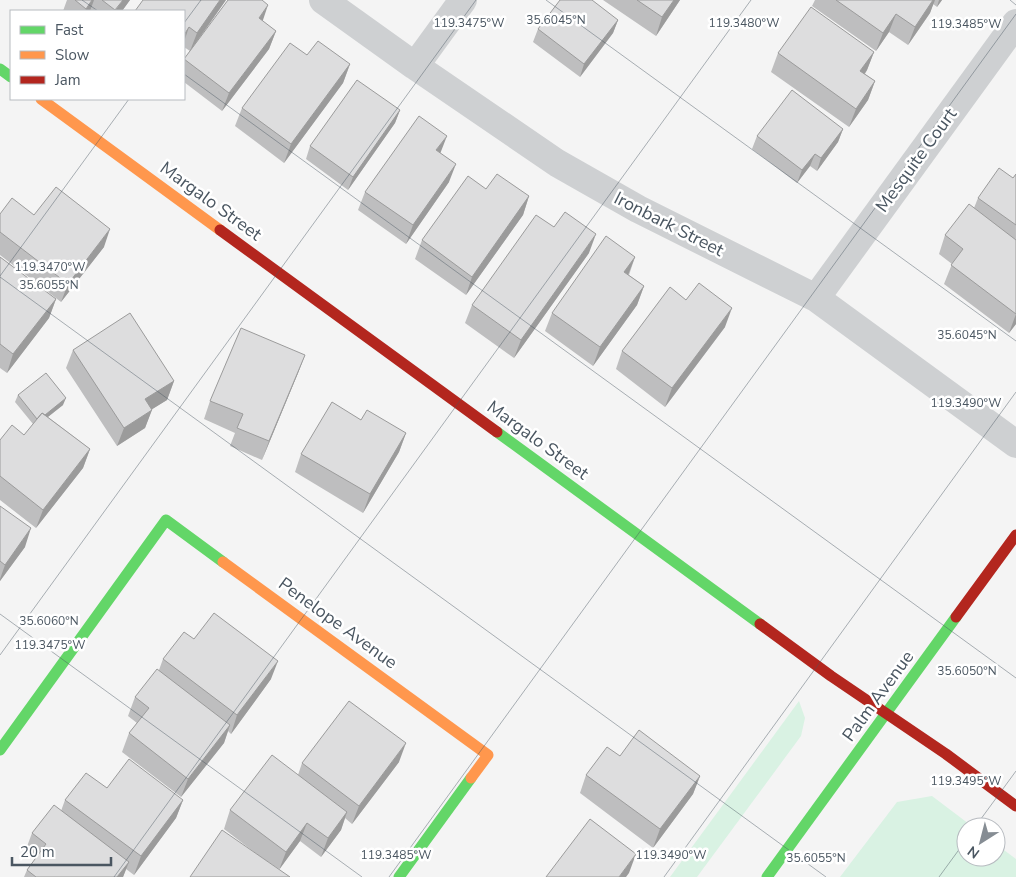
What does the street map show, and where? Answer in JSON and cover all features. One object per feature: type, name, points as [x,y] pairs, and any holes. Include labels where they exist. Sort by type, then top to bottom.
[{"type":"street","name":"Ironbark Street","points":[[324,0],[415,66],[557,163],[638,209],[816,298],[1016,444]]},
{"type":"street","points":[[415,66],[463,0]]},
{"type":"street","name":"Mesquite Court","points":[[816,298],[1016,22]]},
{"type":"street","name":"Margalo Street","points":[[42,100],[831,676],[946,754],[1016,806]]},
{"type":"street","name":"Penelope Avenue","points":[[0,750],[166,520],[488,755],[399,877]]},
{"type":"street","name":"Palm Avenue","points":[[767,877],[1016,535]]},
{"type":"green space","points":[[799,701],[805,718],[801,736],[697,877],[670,877]]},
{"type":"green space","points":[[932,796],[960,817],[956,817],[956,867],[1006,867],[1006,852],[1016,859],[1016,877],[840,877],[897,802]]},
{"type":"building","points":[[75,0],[92,0],[86,9]]},
{"type":"building","points":[[102,0],[123,0],[115,10]]},
{"type":"building","points":[[143,0],[220,0],[197,33],[189,27],[185,33],[185,10],[136,10]]},
{"type":"building","points":[[228,0],[262,0],[268,5],[259,18],[276,31],[229,93],[185,60]]},
{"type":"building","points":[[560,0],[592,0],[618,20],[584,64],[538,29]]},
{"type":"building","points":[[637,0],[674,0],[662,17]]},
{"type":"building","points":[[836,0],[933,0],[915,27],[896,14],[883,33]]},
{"type":"building","points":[[811,7],[874,52],[860,71],[875,81],[856,109],[778,53]]},
{"type":"building","points":[[318,41],[350,64],[291,144],[242,108],[290,43],[307,55]]},
{"type":"building","points":[[357,80],[400,110],[353,177],[310,146]]},
{"type":"building","points":[[792,90],[843,129],[821,158],[815,154],[802,170],[757,136]]},
{"type":"building","points":[[419,116],[447,136],[436,150],[456,164],[413,225],[365,192]]},
{"type":"building","points":[[999,168],[1013,178],[1016,174],[1016,225],[978,198]]},
{"type":"building","points":[[497,174],[529,196],[472,277],[422,240],[468,176],[486,189]]},
{"type":"building","points":[[56,187],[110,229],[68,284],[0,232],[0,214],[12,198],[34,215]]},
{"type":"building","points":[[969,204],[1016,240],[1016,314],[951,265],[963,249],[945,235]]},
{"type":"building","points":[[565,212],[596,234],[521,340],[472,305],[536,215],[554,227]]},
{"type":"building","points":[[606,236],[635,257],[624,272],[644,286],[600,347],[552,313]]},
{"type":"building","points":[[0,257],[56,299],[13,354],[0,344]]},
{"type":"building","points":[[699,283],[732,308],[672,388],[622,351],[670,287],[686,300]]},
{"type":"building","points":[[130,313],[174,381],[145,399],[152,410],[124,428],[73,350]]},
{"type":"building","points":[[241,328],[305,355],[269,441],[237,428],[243,414],[210,401]]},
{"type":"building","points":[[46,373],[66,398],[45,415],[42,413],[37,419],[18,395]]},
{"type":"building","points":[[332,402],[361,420],[367,410],[406,433],[370,494],[301,454]]},
{"type":"building","points":[[42,413],[90,449],[43,510],[0,476],[0,440],[12,425],[24,435]]},
{"type":"building","points":[[0,506],[31,528],[5,565],[0,561]]},
{"type":"building","points":[[214,613],[278,661],[237,715],[163,659],[184,632],[194,639]]},
{"type":"building","points":[[157,669],[230,725],[188,779],[129,733],[149,708],[135,697]]},
{"type":"building","points":[[349,701],[406,743],[359,806],[302,763]]},
{"type":"building","points":[[639,730],[700,776],[660,829],[586,775],[607,747],[620,756]]},
{"type":"building","points":[[272,755],[347,812],[328,838],[307,823],[286,852],[230,810]]},
{"type":"building","points":[[129,759],[183,800],[141,856],[65,800],[86,773],[107,788]]},
{"type":"building","points":[[54,805],[129,862],[117,877],[36,877],[27,870],[46,844],[32,833]]},
{"type":"building","points":[[590,819],[636,854],[619,877],[546,877]]},
{"type":"building","points":[[222,830],[290,877],[190,877]]},
{"type":"traffic: fast","points":[[0,69],[10,76]]},
{"type":"traffic: fast","points":[[497,432],[760,624]]},
{"type":"traffic: fast","points":[[0,750],[166,520],[223,562]]},
{"type":"traffic: fast","points":[[767,877],[956,617]]},
{"type":"traffic: fast","points":[[399,877],[471,778]]},
{"type":"traffic: slow","points":[[42,100],[220,230]]},
{"type":"traffic: slow","points":[[223,562],[488,755],[471,778]]},
{"type":"traffic: jam","points":[[220,230],[497,432]]},
{"type":"traffic: jam","points":[[956,617],[1016,535]]},
{"type":"traffic: jam","points":[[760,624],[831,676],[946,754],[1016,806]]}]
